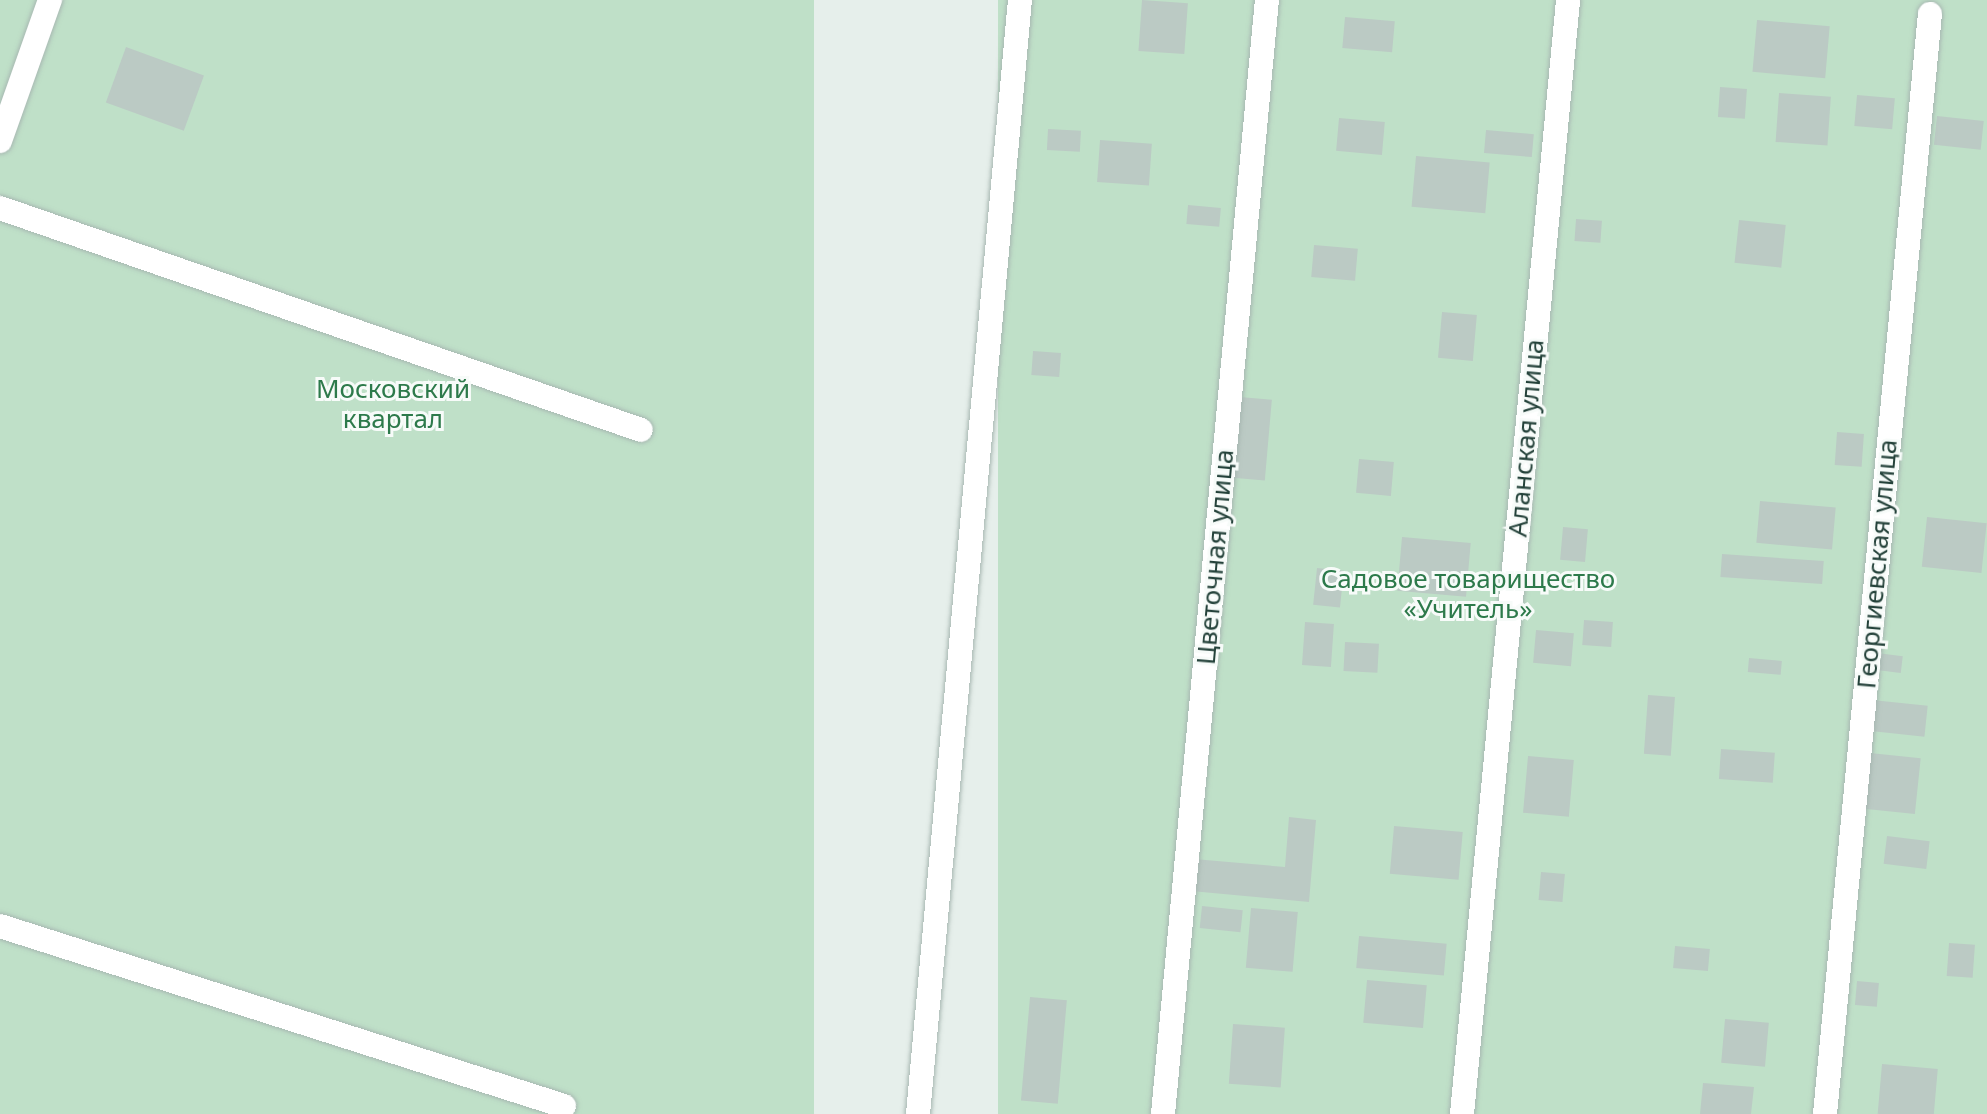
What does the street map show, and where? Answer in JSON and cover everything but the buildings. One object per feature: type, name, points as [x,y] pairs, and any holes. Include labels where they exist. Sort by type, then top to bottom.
[{"type":"street","points":[[0,141],[50,0]]},
{"type":"street","points":[[918,1114],[1020,0]]},
{"type":"street","name":"Цветочная улица","points":[[1163,1114],[1267,0]]},
{"type":"street","name":"Аланская улица","points":[[1462,1114],[1568,0]]},
{"type":"street","name":"Георгиевская улица","points":[[1825,1114],[1930,14]]},
{"type":"street","points":[[0,208],[641,430]]},
{"type":"street","points":[[0,926],[564,1106]]},
{"type":"green space","name":"Московский квартал","points":[[0,0],[814,0],[814,1114],[0,1114]]},
{"type":"green space","name":"Садовое товарищество «Учитель»","points":[[998,0],[1987,0],[1987,1114],[998,1114]]}]
